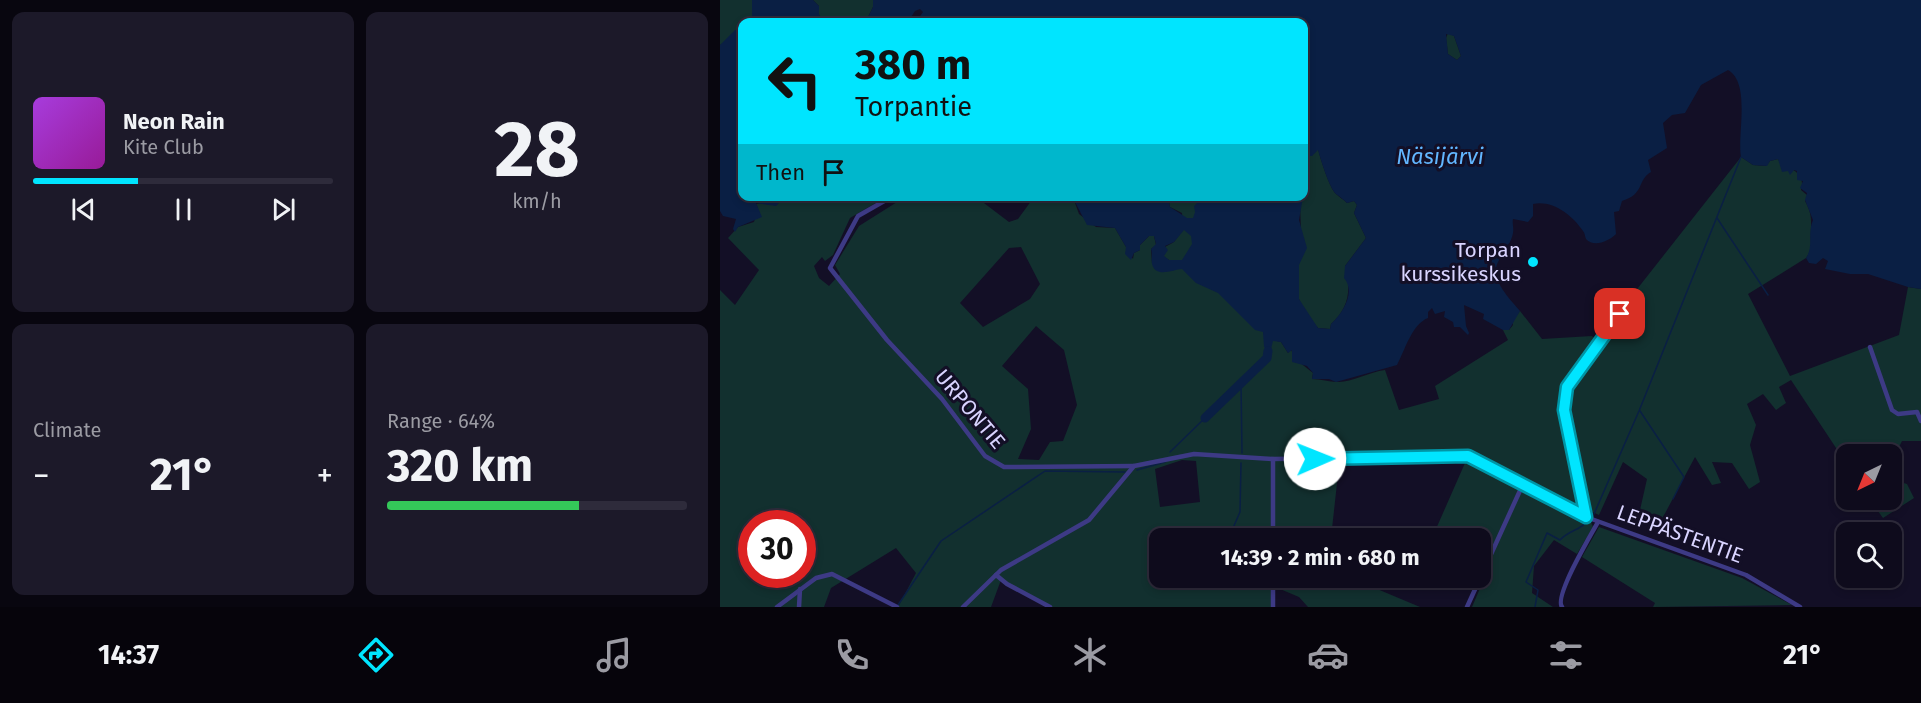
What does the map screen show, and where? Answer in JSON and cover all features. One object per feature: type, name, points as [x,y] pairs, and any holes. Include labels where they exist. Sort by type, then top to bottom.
[{"type":"street","name":"URPONTIE","points":[[884,201],[858,216],[830,268],[887,340],[923,376],[991,462],[1004,467],[1017,468],[1134,466]]},
{"type":"street","points":[[1586,517],[1564,410],[1565,392],[1637,292]]},
{"type":"street","points":[[1870,347],[1892,410],[1898,414],[1917,412],[1921,421]]},
{"type":"street","name":"LEPPÄSTENTIE","points":[[1134,466],[1194,454],[1273,459],[1468,456],[1586,517],[1746,575],[1800,607]]},
{"type":"street","points":[[1273,459],[1273,528]]},
{"type":"street","points":[[963,607],[996,574],[1089,520],[1134,466]]},
{"type":"street","points":[[1467,607],[1523,484]]},
{"type":"street","points":[[1562,607],[1559,599],[1578,557],[1598,522]]},
{"type":"street","points":[[777,607],[823,574],[832,574],[897,607]]},
{"type":"street","points":[[996,574],[1007,584],[1050,607]]},
{"type":"street","points":[[1273,588],[1273,607]]},
{"type":"street","points":[[799,607],[800,589]]},
{"type":"green space","points":[[720,0],[752,0],[754,18],[738,18],[738,33],[720,45]]},
{"type":"green space","points":[[813,0],[873,0],[873,7],[868,17],[861,18],[821,18],[818,14],[819,6]]},
{"type":"green space","points":[[1448,33],[1454,36],[1461,56],[1457,60],[1448,54],[1446,38]]},
{"type":"green space","points":[[1318,149],[1333,191],[1347,203],[1354,201],[1357,205],[1354,213],[1366,238],[1345,266],[1348,282],[1347,297],[1342,311],[1331,324],[1330,329],[1318,328],[1304,311],[1283,260],[1301,231],[1300,203],[1308,201],[1308,154]]},
{"type":"green space","points":[[1741,157],[1753,165],[1766,166],[1770,161],[1778,159],[1802,180],[1801,190],[1808,196],[1805,201],[1811,220],[1812,249],[1806,258],[1748,294],[1790,376],[1899,335],[1908,287],[1921,289],[1921,441],[1902,441],[1900,444],[1836,444],[1836,448],[1791,380],[1779,387],[1786,403],[1776,410],[1763,394],[1747,404],[1756,425],[1750,445],[1760,482],[1749,489],[1732,463],[1712,462],[1721,483],[1712,485],[1695,457],[1662,519],[1640,510],[1647,479],[1623,462],[1599,515],[1530,484],[1527,490],[1591,522],[1593,527],[1577,554],[1554,540],[1534,566],[1532,593],[1553,607],[1472,607],[1480,588],[1491,588],[1491,528],[1436,528],[1465,463],[1339,465],[1332,528],[1149,528],[1149,588],[1273,588],[1273,607],[1050,607],[1001,580],[991,607],[898,607],[916,573],[896,548],[831,588],[824,607],[720,607],[720,290],[735,305],[759,270],[728,238],[738,227],[754,222],[758,208],[756,204],[773,201],[879,201],[850,218],[833,255],[825,261],[822,257],[814,266],[819,278],[829,286],[840,274],[835,265],[859,226],[899,201],[981,201],[1009,222],[1018,219],[1031,201],[1074,201],[1079,214],[1096,227],[1115,228],[1133,259],[1134,253],[1140,250],[1140,245],[1149,236],[1154,236],[1156,245],[1151,249],[1152,263],[1169,260],[1163,256],[1165,247],[1174,242],[1183,230],[1182,213],[1170,207],[1169,201],[1274,201],[1263,332],[1265,338],[1281,342],[1288,353],[1291,349],[1294,358],[1313,373],[1312,379],[1342,382],[1385,370],[1399,410],[1439,399],[1435,386],[1508,340],[1503,330],[1509,330],[1513,325],[1512,321],[1520,311],[1542,339],[1592,336],[1597,340]],"holes":[[[1021,247],[1040,284],[1030,299],[983,327],[960,303],[1009,248]],[[1036,326],[1064,350],[1077,405],[1063,441],[1050,442],[1039,460],[1018,459],[1031,429],[1028,389],[1002,366]],[[1182,460],[1196,461],[1200,502],[1160,507],[1155,469]]]},
{"type":"green space","points":[[1902,482],[1907,484],[1914,498],[1902,506]]},
{"type":"green space","points":[[1877,510],[1895,510],[1883,518]]},
{"type":"green space","points":[[1599,527],[1742,578],[1792,605],[1653,607],[1655,603],[1582,557]]},
{"type":"green space","points":[[1278,588],[1375,588],[1420,607],[1308,607],[1299,597]]},
{"type":"water","points":[[752,0],[813,0],[819,6],[821,18],[752,18]]},
{"type":"water","name":"Näsijärvi","points":[[873,0],[1921,0],[1921,289],[1868,274],[1850,274],[1825,269],[1828,261],[1823,258],[1816,264],[1809,263],[1806,258],[1810,249],[1810,230],[1813,220],[1805,200],[1807,193],[1800,188],[1803,181],[1797,180],[1797,171],[1794,170],[1790,175],[1788,171],[1782,172],[1778,159],[1770,161],[1767,166],[1753,165],[1741,157],[1741,97],[1735,77],[1728,70],[1701,85],[1685,113],[1672,115],[1663,123],[1667,148],[1648,160],[1651,172],[1644,179],[1638,191],[1622,201],[1619,211],[1614,212],[1616,234],[1613,237],[1597,243],[1589,242],[1573,219],[1548,204],[1533,204],[1533,216],[1528,222],[1513,219],[1512,237],[1496,268],[1498,282],[1520,311],[1509,330],[1503,330],[1483,319],[1484,314],[1464,305],[1468,335],[1460,327],[1454,327],[1453,322],[1444,317],[1445,311],[1435,314],[1432,308],[1428,312],[1428,318],[1422,321],[1413,332],[1397,365],[1336,382],[1329,379],[1312,379],[1313,373],[1307,366],[1292,362],[1292,350],[1288,353],[1281,342],[1273,341],[1268,351],[1264,347],[1263,332],[1255,330],[1218,293],[1196,283],[1182,269],[1161,272],[1154,269],[1151,249],[1156,244],[1154,236],[1149,236],[1140,245],[1140,250],[1134,253],[1131,260],[1125,254],[1126,247],[1115,228],[1087,225],[1075,201],[1169,201],[1170,207],[1187,218],[1193,218],[1194,206],[1199,201],[1302,201],[1299,220],[1307,248],[1299,265],[1299,299],[1318,328],[1330,329],[1331,324],[1344,308],[1348,296],[1349,290],[1344,278],[1345,266],[1366,238],[1354,213],[1357,205],[1354,201],[1347,203],[1333,191],[1318,150],[1312,156],[1308,156],[1308,18],[919,18],[923,12],[920,9],[915,11],[911,18],[861,18],[868,17],[873,7]],"holes":[[[1446,34],[1454,36],[1461,56],[1457,60],[1448,54]],[[1184,230],[1191,236],[1192,244],[1182,260],[1169,260],[1164,256],[1168,250],[1165,246],[1174,242]]]},
{"type":"water","points":[[735,30],[738,30],[738,201],[781,201],[776,206],[756,203],[762,217],[738,227],[735,232],[733,229],[736,219],[723,216],[720,211],[720,45]]},
{"type":"waterway","points":[[1594,514],[1639,411],[1741,157]]},
{"type":"waterway","points":[[1717,218],[1768,295]]},
{"type":"waterway","points":[[1205,418],[1267,358],[1268,351]]},
{"type":"waterway","points":[[1241,384],[1242,453]]},
{"type":"waterway","points":[[1640,411],[1684,477],[1673,499]]},
{"type":"waterway","points":[[1170,452],[1205,418]]},
{"type":"waterway","points":[[1137,470],[1165,462]]},
{"type":"waterway","points":[[1233,528],[1240,512],[1241,463]]},
{"type":"waterway","points":[[898,605],[941,541],[1045,471],[1125,472]]},
{"type":"waterway","points":[[1535,607],[1538,590],[1526,582],[1547,533],[1560,540],[1588,521]]},
{"type":"place","name":"Torpan kurssikeskus","points":[[1533,262]]},
{"type":"route","points":[[1315,459],[1468,456],[1586,517],[1564,410],[1565,392],[1620,314]]}]
